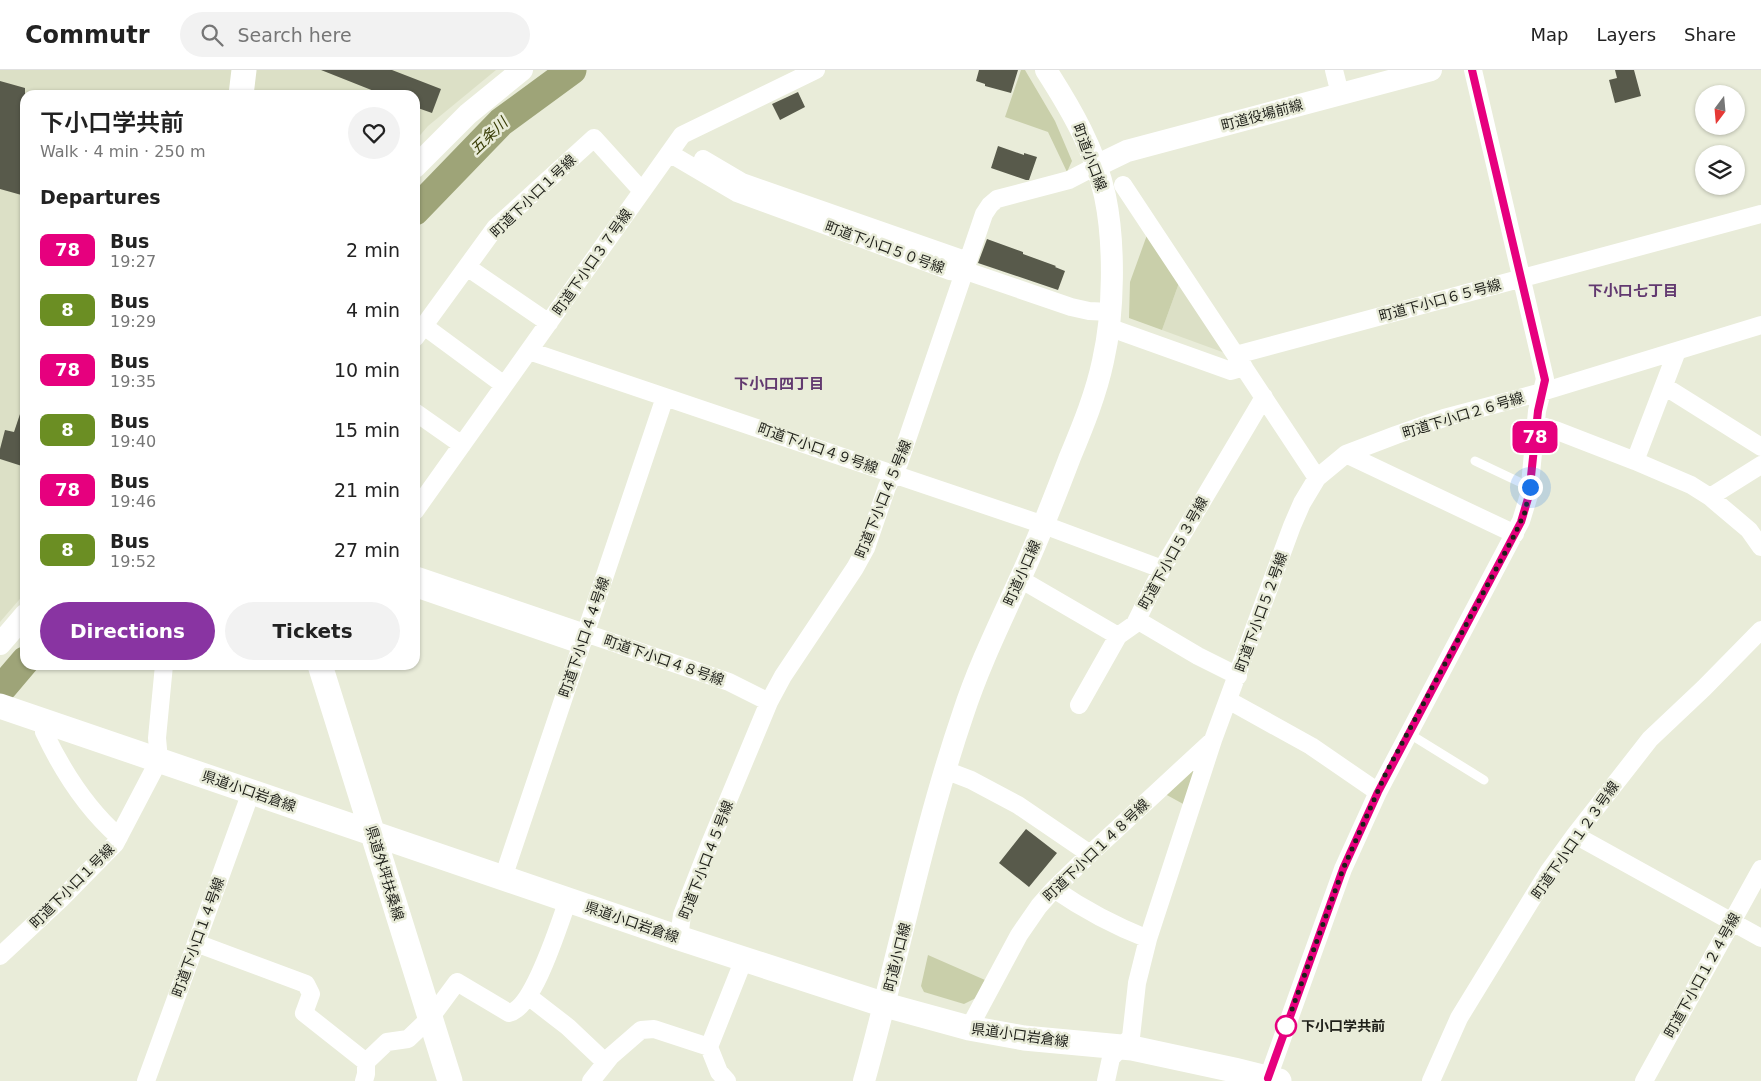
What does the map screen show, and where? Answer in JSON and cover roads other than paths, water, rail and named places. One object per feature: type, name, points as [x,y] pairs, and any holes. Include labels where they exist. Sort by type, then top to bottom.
[{"type":"main road","points":[[242,90],[244,70]]},
{"type":"main road","name":"県道外坪扶桑線","points":[[322,670],[450,1081]]},
{"type":"main road","name":"県道小口岩倉線","points":[[4,707],[679,938],[885,1005],[970,1028],[1024,1038],[1122,1047],[1166,1054],[1273,1079]]},
{"type":"street","points":[[420,161],[463,119],[522,70]]},
{"type":"street","name":"町道下小口３７号線","points":[[420,501],[462,446],[682,135],[816,70]]},
{"type":"street","name":"町道小口線","points":[[864,1081],[945,770],[972,686],[1044,524],[1095,391],[1104,360],[1109,319],[1110,242],[1105,196],[1096,166],[1069,106],[1046,70]]},
{"type":"street","points":[[1334,70],[1340,94]]},
{"type":"street","name":"町道役場前線","points":[[1096,166],[1127,151],[1431,70]]},
{"type":"street","points":[[1273,1079],[1343,869],[1378,792],[1408,733],[1515,534],[1525,512],[1530,487],[1536,424],[1545,380],[1472,70]]},
{"type":"street","name":"町道下小口１号線","points":[[420,331],[496,228],[594,138],[642,191]]},
{"type":"street","points":[[673,148],[742,182],[966,267]]},
{"type":"street","name":"町道下小口５０号線","points":[[673,148],[737,193],[950,271],[966,267],[969,272],[1071,307],[1089,311],[1231,371],[1240,361]]},
{"type":"street","name":"町道下小口４５号線","points":[[679,938],[682,915],[769,702],[783,676],[859,562],[866,548],[902,454],[984,214],[997,199],[1068,180],[1096,166]]},
{"type":"street","points":[[1123,185],[1317,478]]},
{"type":"street","name":"町道下小口６５号線","points":[[1240,361],[1521,278],[1761,214]]},
{"type":"street","points":[[467,267],[549,323]]},
{"type":"street","name":"町道下小口２６号線","points":[[1317,478],[1346,454],[1444,418],[1542,392],[1761,325]]},
{"type":"street","points":[[420,333],[504,386]]},
{"type":"street","name":"町道下小口４９号線","points":[[529,351],[1044,524],[1162,569]]},
{"type":"street","points":[[1635,461],[1677,351]]},
{"type":"street","points":[[1664,386],[1761,447]]},
{"type":"street","name":"町道下小口４４号線","points":[[502,878],[665,397]]},
{"type":"street","name":"町道下小口５３号線","points":[[1079,706],[1118,636],[1137,620],[1162,569],[1264,397]]},
{"type":"street","points":[[420,416],[462,446]]},
{"type":"street","points":[[1536,424],[1635,461],[1691,486],[1710,497],[1749,530],[1761,547]]},
{"type":"street","points":[[1346,454],[1515,534]]},
{"type":"street","points":[[1710,497],[1761,465]]},
{"type":"street","name":"町道下小口５２号線","points":[[1106,1081],[1111,1058],[1131,1037],[1137,983],[1148,938],[1213,740],[1292,526],[1302,503],[1317,478]]},
{"type":"street","name":"町道下小口４８号線","points":[[420,577],[583,639],[729,682],[769,702]]},
{"type":"street","points":[[1020,579],[1118,636]]},
{"type":"street","points":[[420,590],[583,639]]},
{"type":"street","points":[[1137,620],[1198,656],[1238,676]]},
{"type":"street","points":[[0,644],[20,621]]},
{"type":"street","name":"町道下小口１２３号線","points":[[1431,1081],[1460,1018],[1550,871],[1575,835],[1650,739],[1761,630]]},
{"type":"street","points":[[159,760],[157,738],[164,670]]},
{"type":"street","points":[[1228,700],[1311,746],[1378,792]]},
{"type":"street","points":[[47,722],[44,732],[69,778],[108,828],[119,837]]},
{"type":"street","name":"町道下小口１４８号線","points":[[970,1028],[1019,935],[1054,889],[1213,740]]},
{"type":"street","name":"町道下小口１号線","points":[[0,956],[61,899],[115,844],[159,760]]},
{"type":"street","points":[[945,770],[971,780],[1018,805],[1090,854]]},
{"type":"street","name":"町道下小口１４号線","points":[[146,1081],[251,792]]},
{"type":"street","points":[[1575,835],[1761,938]]},
{"type":"street","name":"町道下小口１２４号線","points":[[1644,1081],[1761,869]]},
{"type":"street","points":[[1054,889],[1078,906],[1133,933],[1148,938]]},
{"type":"street","points":[[364,1081],[366,1062],[387,1042],[408,1039],[430,1017],[457,982],[509,1013],[515,1012],[528,996],[543,968],[568,900]]},
{"type":"street","points":[[196,944],[306,984],[311,994],[304,1013],[366,1062]]},
{"type":"street","points":[[720,1078],[709,1047],[744,959]]},
{"type":"street","points":[[528,996],[568,1027],[605,1062]]},
{"type":"street","points":[[591,1081],[605,1062],[641,1030],[654,1029],[709,1047]]},
{"type":"lane","points":[[1476,461],[1530,487]]},
{"type":"lane","points":[[1408,733],[1484,780]]},
{"type":"waterway","name":"五条川","points":[[420,206],[501,122],[572,70]]},
{"type":"waterway","name":"五条川","points":[[3,687],[20,667]]},
{"type":"place","name":"下小口学共前","points":[[1286,1026]]},
{"type":"district","name":"下小口七丁目","points":[[1633,291]]},
{"type":"district","name":"下小口四丁目","points":[[779,384]]}]
